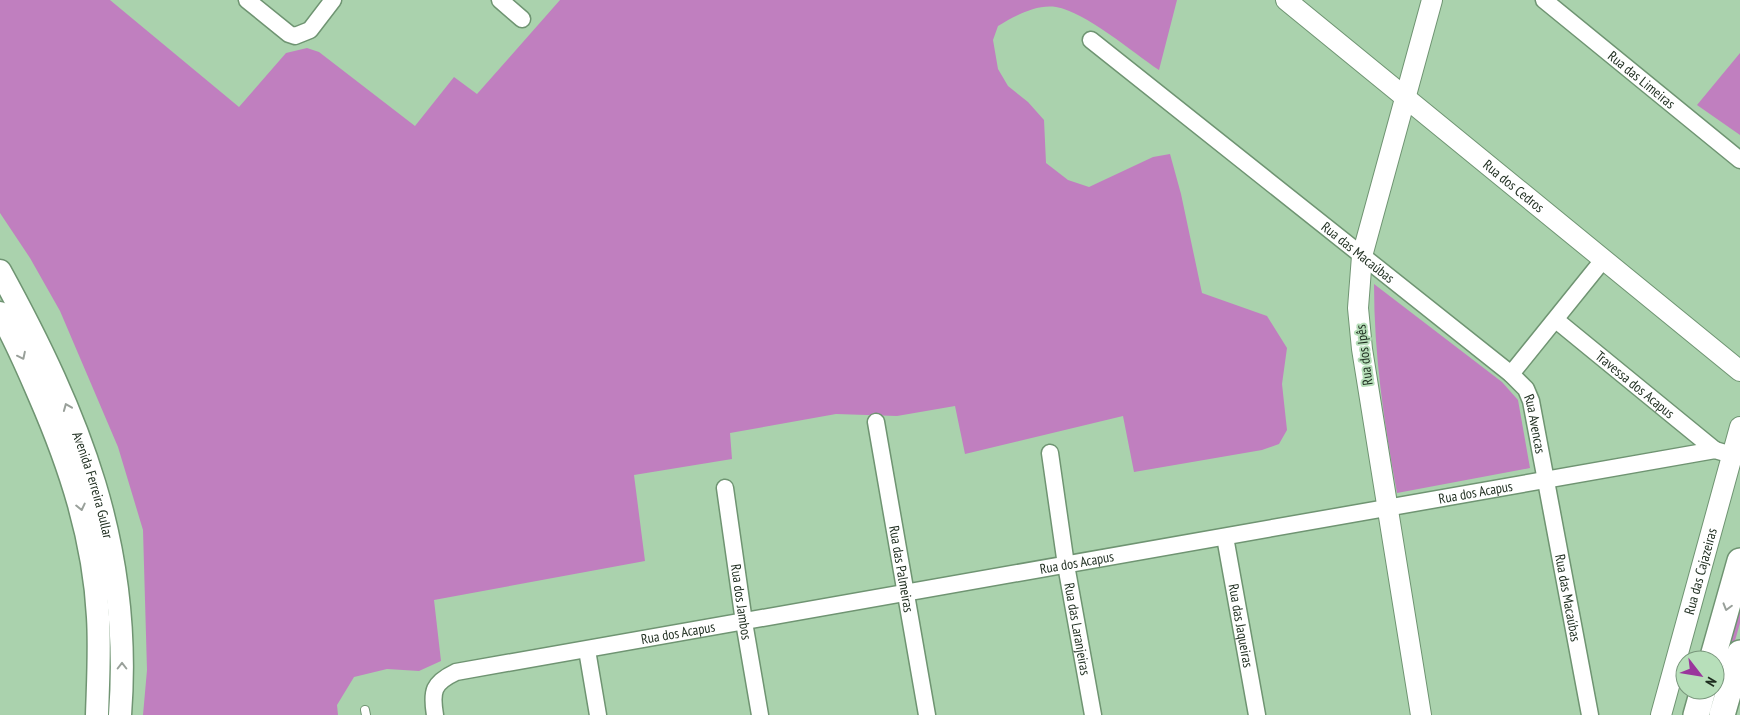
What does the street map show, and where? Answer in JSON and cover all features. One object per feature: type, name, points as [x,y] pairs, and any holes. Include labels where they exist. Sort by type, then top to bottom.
[{"type":"main road","name":"Avenida Ferreira Gullar","points":[[0,271],[35,335],[65,401],[90,466],[106,520],[116,570],[122,622],[120,715]]},
{"type":"main road","name":"Avenida Ferreira Gullar","points":[[0,313],[30,374],[58,438],[78,495],[88,543],[98,616],[97,715]]},
{"type":"main road","points":[[1715,650],[1740,561]]},
{"type":"main road","points":[[1722,715],[1740,653]]},
{"type":"main road","points":[[1696,715],[1701,700]]},
{"type":"street","points":[[247,0],[289,34],[300,36],[310,30],[333,0]]},
{"type":"street","points":[[500,0],[522,19]]},
{"type":"street","name":"Rua dos Cedros","points":[[1286,0],[1740,372]]},
{"type":"street","name":"Rua dos Ipês","points":[[1421,715],[1386,508],[1362,349],[1358,308],[1362,256],[1432,0]]},
{"type":"street","name":"Rua das Limeiras","points":[[1544,0],[1740,160]]},
{"type":"street","name":"Rua das Macaúbas","points":[[1091,40],[1511,374]]},
{"type":"street","points":[[1511,374],[1603,260]]},
{"type":"street","name":"Travessa dos Acapus","points":[[1556,320],[1724,452]]},
{"type":"street","name":"Rua Avencas","points":[[1511,374],[1526,388],[1545,480]]},
{"type":"street","name":"Rua das Palmeiras","points":[[876,422],[927,715]]},
{"type":"street","name":"Rua das Cajazeiras","points":[[1662,715],[1724,452],[1740,427]]},
{"type":"street","name":"Rua dos Acapus","points":[[435,715],[432,697],[434,689],[440,681],[456,672],[1545,480],[1724,452]]},
{"type":"street","name":"Rua das Laranjeiras","points":[[1050,453],[1066,565],[1092,715]]},
{"type":"street","name":"Rua das Macaúbas","points":[[1545,480],[1590,715]]},
{"type":"street","name":"Rua dos Jambos","points":[[725,488],[744,622],[760,715]]},
{"type":"street","name":"Rua das Jaqueiras","points":[[1225,537],[1257,715]]},
{"type":"street","points":[[587,650],[598,715]]},
{"type":"shaded area","points":[[0,0],[110,0],[239,107],[286,53],[307,48],[319,52],[415,126],[454,77],[477,94],[560,0],[1177,0],[1159,70],[1095,24],[1068,10],[1056,7],[1033,9],[1011,18],[998,26],[993,40],[998,69],[1008,86],[1028,102],[1044,120],[1046,163],[1068,180],[1089,187],[1153,157],[1170,154],[1181,194],[1202,293],[1267,316],[1287,348],[1282,384],[1287,430],[1279,444],[1262,450],[1134,472],[1123,416],[965,454],[955,406],[897,416],[836,414],[730,433],[732,459],[634,475],[645,561],[434,600],[441,661],[419,671],[387,669],[354,677],[337,705],[338,715],[143,715],[147,670],[143,530],[118,447],[60,311],[30,258],[0,213]]},
{"type":"shaded area","points":[[1740,53],[1740,135],[1697,105]]},
{"type":"shaded area","points":[[1374,284],[1502,382],[1518,400],[1530,468],[1397,493],[1381,389],[1374,311]]},
{"type":"shaded area","points":[[1740,584],[1740,623],[1725,676],[1725,650],[1721,650]]},
{"type":"shaded area","points":[[1710,700],[1718,700],[1714,715],[1703,715]]}]
